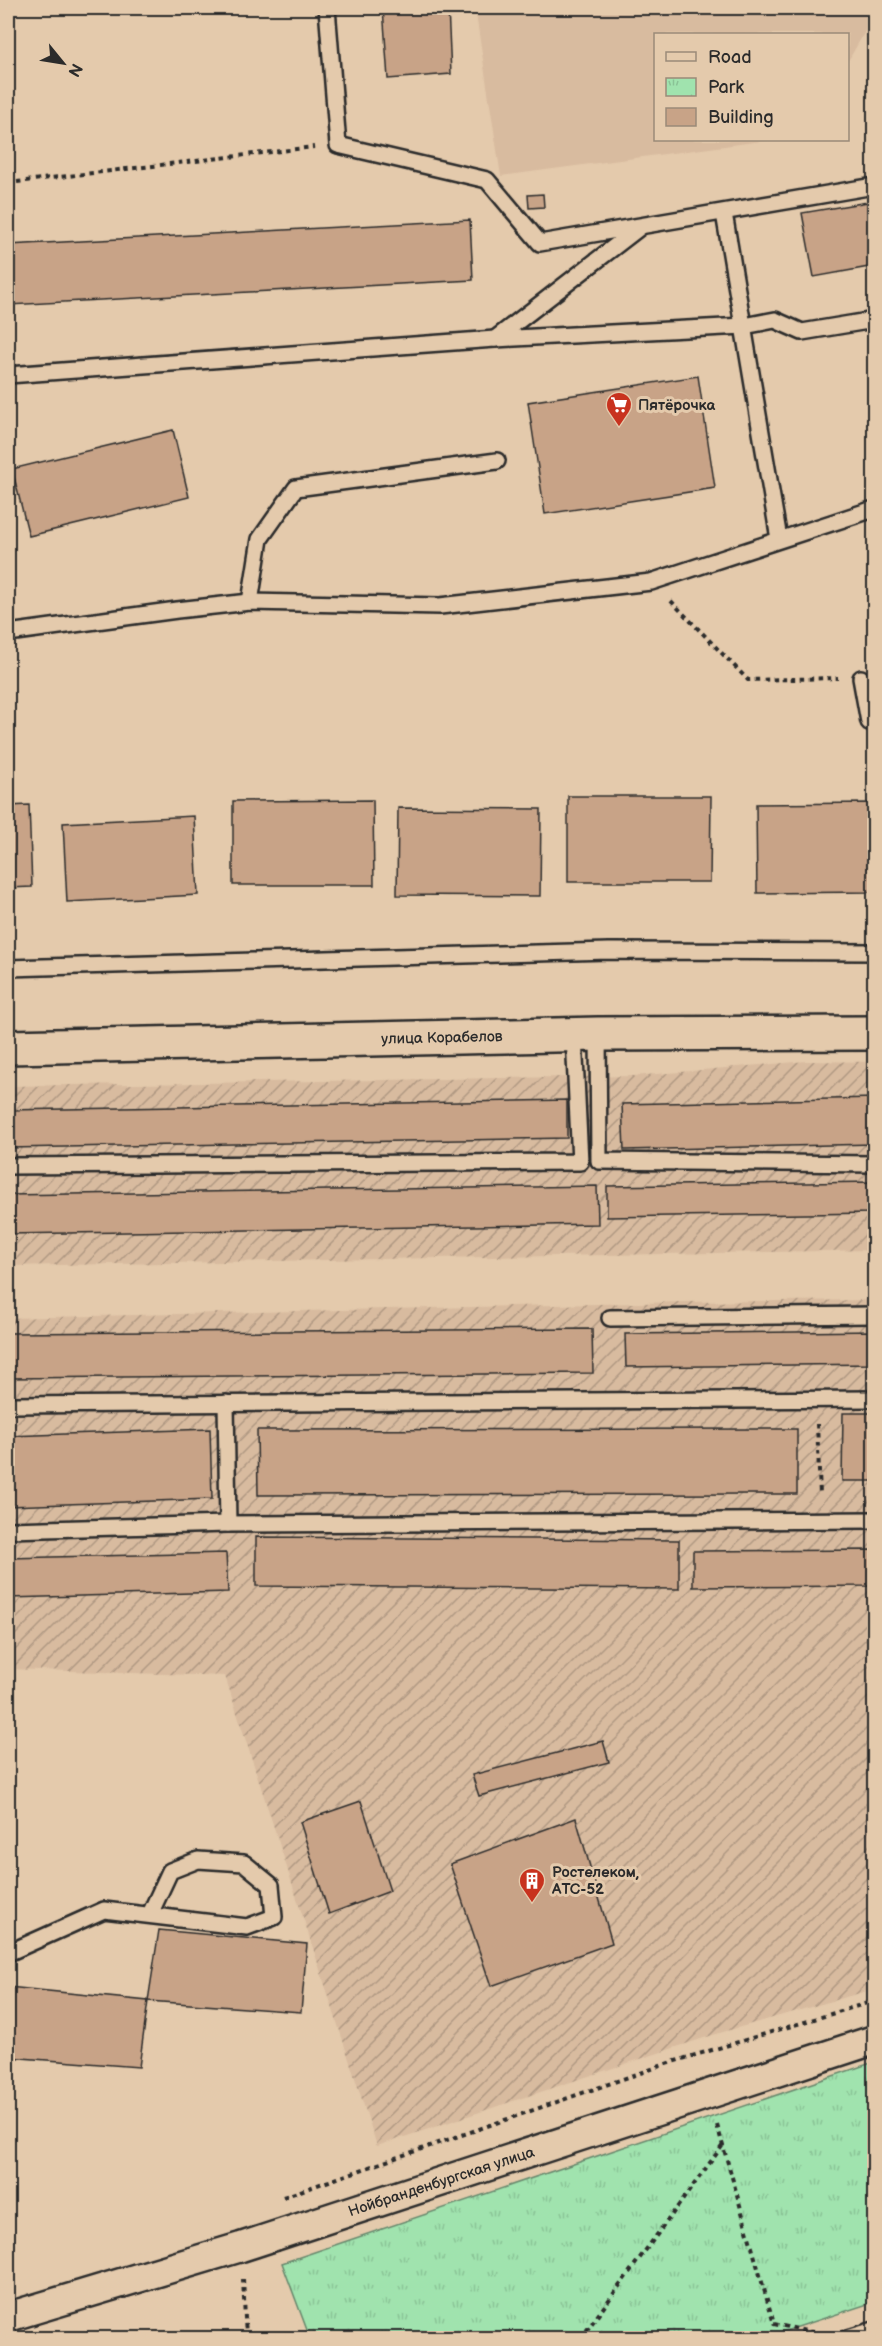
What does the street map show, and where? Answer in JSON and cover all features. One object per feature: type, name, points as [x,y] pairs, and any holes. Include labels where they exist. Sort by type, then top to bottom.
[{"type":"street","name":"улица Корабелов","points":[[8,1047],[586,1035],[874,1034]]},
{"type":"street","name":"Нойбранденбургская улица","points":[[8,2317],[241,2247],[874,2040]]},
{"type":"lane","points":[[327,8],[338,145],[488,180],[540,243],[874,186]]},
{"type":"lane","points":[[724,213],[779,539]]},
{"type":"lane","points":[[495,339],[642,226]]},
{"type":"lane","points":[[8,375],[495,339],[744,327],[775,320],[802,332],[874,320]]},
{"type":"lane","points":[[250,602],[260,539],[296,488],[497,461]]},
{"type":"lane","points":[[8,633],[250,602],[440,606],[651,582],[874,508]]},
{"type":"lane","points":[[861,678],[869,722],[874,722]]},
{"type":"lane","points":[[8,968],[609,951],[874,952]]},
{"type":"lane","points":[[586,1035],[599,1161],[874,1164]]},
{"type":"lane","points":[[8,1166],[580,1162],[586,1035]]},
{"type":"lane","points":[[610,1318],[874,1315]]},
{"type":"lane","points":[[8,1405],[874,1399]]},
{"type":"lane","points":[[226,1403],[228,1524]]},
{"type":"lane","points":[[8,1530],[228,1524],[874,1520]]},
{"type":"lane","points":[[8,1953],[104,1910],[247,1927],[274,1917],[271,1885],[244,1863],[198,1860],[170,1870],[150,1914]]},
{"type":"lane","points":[[848,2338],[874,2330]]},
{"type":"path","points":[[8,183],[338,145]]},
{"type":"path","points":[[651,582],[748,680],[861,678]]},
{"type":"path","points":[[816,1400],[822,1521]]},
{"type":"path","points":[[279,2198],[669,2062],[874,2001]]},
{"type":"path","points":[[708,2095],[724,2144],[774,2324],[832,2336]]},
{"type":"path","points":[[581,2338],[724,2144]]},
{"type":"shaded area","points":[[475,8],[874,8],[874,16],[849,59],[849,33],[654,33],[654,141],[762,141],[501,176]]},
{"type":"shaded area","points":[[807,1061],[874,1062],[874,1250],[8,1266],[8,1086],[634,1076]]},
{"type":"shaded area","points":[[874,1300],[874,1989],[716,2034],[377,2146],[225,1676],[8,1669],[8,1318],[683,1302]]},
{"type":"green space","points":[[874,2062],[874,2302],[764,2338],[310,2338],[282,2263]]},
{"type":"building","points":[[383,8],[448,8],[451,74],[388,79]]},
{"type":"building","points":[[543,194],[544,207],[529,208],[528,195]]},
{"type":"building","points":[[874,201],[874,266],[814,277],[802,213]]},
{"type":"building","points":[[470,220],[473,280],[8,305],[8,245]]},
{"type":"building","name":"Пятёрочка","points":[[698,376],[715,488],[545,514],[528,402]]},
{"type":"building","points":[[173,430],[189,497],[29,536],[12,469]]},
{"type":"building","points":[[568,796],[711,796],[710,882],[568,882]]},
{"type":"building","points":[[373,800],[374,885],[233,885],[233,801]]},
{"type":"building","points":[[874,803],[874,892],[757,893],[756,804]]},
{"type":"building","points":[[29,805],[32,887],[8,888],[8,806]]},
{"type":"building","points":[[398,808],[541,809],[540,896],[397,895]]},
{"type":"building","points":[[194,816],[198,895],[67,902],[63,823]]},
{"type":"building","points":[[874,1098],[874,1144],[624,1150],[622,1104]]},
{"type":"building","points":[[567,1100],[567,1138],[8,1148],[8,1110]]},
{"type":"building","points":[[874,1182],[874,1213],[607,1217],[607,1186]]},
{"type":"building","points":[[597,1186],[598,1224],[8,1234],[8,1195]]},
{"type":"building","points":[[592,1329],[593,1373],[8,1378],[8,1333]]},
{"type":"building","points":[[874,1331],[874,1364],[626,1367],[625,1334]]},
{"type":"building","points":[[843,1413],[874,1413],[874,1481],[842,1481]]},
{"type":"building","points":[[210,1429],[212,1499],[8,1506],[8,1436]]},
{"type":"building","points":[[797,1429],[797,1494],[258,1495],[257,1430]]},
{"type":"building","points":[[256,1537],[679,1540],[679,1589],[256,1586]]},
{"type":"building","points":[[874,1550],[874,1586],[693,1587],[693,1551]]},
{"type":"building","points":[[226,1553],[228,1592],[8,1598],[8,1558]]},
{"type":"building","points":[[603,1741],[609,1762],[479,1796],[472,1775]]},
{"type":"building","points":[[361,1801],[390,1891],[329,1914],[300,1822]]},
{"type":"building","name":"Ростелеком, АТС-52","points":[[576,1818],[612,1943],[491,1986],[450,1864]]},
{"type":"building","points":[[159,1930],[307,1944],[301,2012],[148,2001]]},
{"type":"building","points":[[8,1987],[148,2001],[139,2067],[8,2057]]},
{"type":"place","name":"Пятёрочка","points":[[619,428]]},
{"type":"place","name":"Ростелеком, АТС-52","points":[[532,1904]]}]
